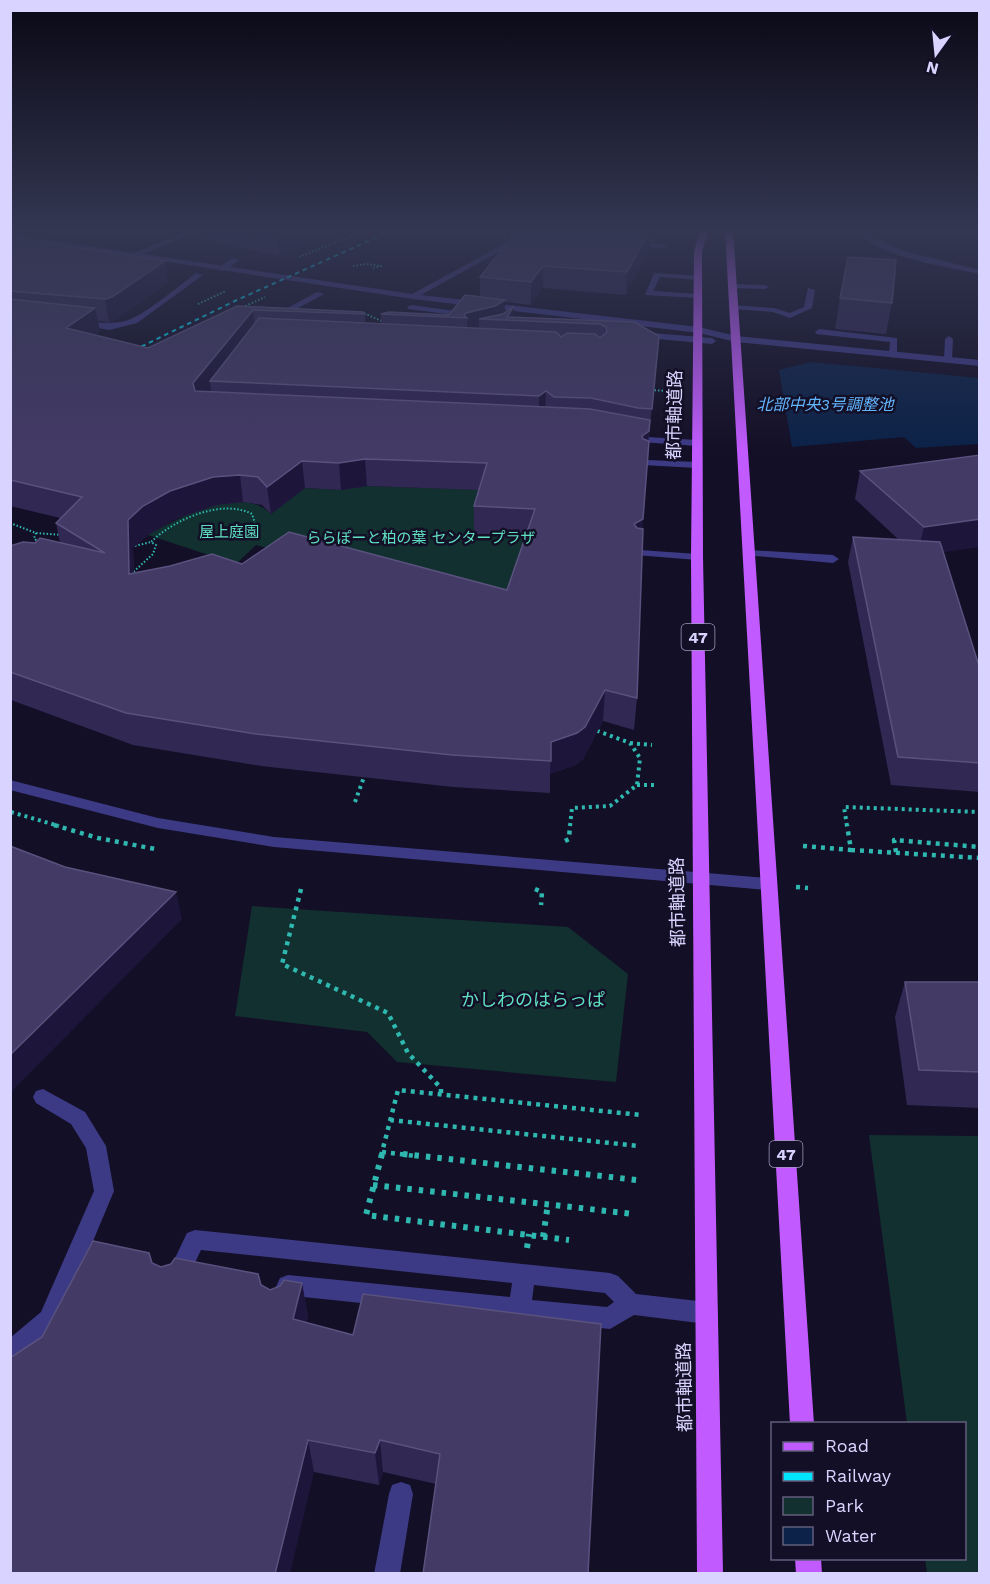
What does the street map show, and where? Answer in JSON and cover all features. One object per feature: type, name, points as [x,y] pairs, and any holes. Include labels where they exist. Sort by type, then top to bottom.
[{"type":"main road","name":"都市軸道路","points":[[698,304],[697,557],[710,1574]]},
{"type":"main road","name":"47","points":[[732,304],[736,339],[801,1422]]},
{"type":"street","points":[[74,324],[109,327],[134,321],[160,304]]},
{"type":"street","points":[[263,323],[301,304]]},
{"type":"street","points":[[464,304],[699,336]]},
{"type":"street","points":[[732,307],[774,310],[790,316],[808,308],[809,304]]},
{"type":"street","points":[[403,306],[476,316]]},
{"type":"street","points":[[436,319],[444,312]]},
{"type":"street","points":[[819,332],[894,340],[893,355]]},
{"type":"street","points":[[625,333],[736,339],[980,363]]},
{"type":"street","points":[[948,360],[949,339]]},
{"type":"street","points":[[619,436],[697,443]]},
{"type":"street","points":[[647,463],[697,465]]},
{"type":"street","points":[[640,553],[697,557]]},
{"type":"street","points":[[749,553],[833,559]]},
{"type":"street","points":[[10,785],[158,823],[273,842],[768,884]]},
{"type":"street","points":[[10,1353],[49,1319],[104,1191],[96,1146],[78,1118],[43,1097]]},
{"type":"street","points":[[172,1289],[195,1240],[610,1283],[632,1304],[707,1312]]},
{"type":"street","points":[[520,1309],[524,1274]]},
{"type":"street","points":[[278,1311],[288,1285],[610,1318],[632,1304]]},
{"type":"street","points":[[387,1574],[401,1494]]},
{"type":"path","points":[[238,309],[249,304]]},
{"type":"path","points":[[352,311],[362,312],[381,321],[390,322]]},
{"type":"path","points":[[646,390],[669,391]]},
{"type":"path","points":[[135,546],[151,542],[168,528],[217,510],[232,507],[245,509],[253,515],[256,529],[249,539]]},
{"type":"path","points":[[10,523],[36,533],[65,535],[63,542]]},
{"type":"path","points":[[36,533],[34,538],[38,544],[46,546]]},
{"type":"path","points":[[137,578],[128,575],[153,554],[156,545],[151,542]]},
{"type":"path","points":[[590,728],[630,743],[652,746]]},
{"type":"path","points":[[630,743],[640,758],[637,785]]},
{"type":"path","points":[[355,802],[364,777]]},
{"type":"path","points":[[556,840],[567,841],[572,808],[610,806],[637,785],[656,785]]},
{"type":"path","points":[[851,850],[844,807],[980,812]]},
{"type":"path","points":[[896,852],[894,840],[980,847]]},
{"type":"path","points":[[803,846],[980,858]]},
{"type":"path","points":[[301,890],[282,964],[388,1013],[408,1053],[441,1088],[441,1094]]},
{"type":"path","points":[[569,1240],[366,1215],[398,1090],[641,1115]]},
{"type":"path","points":[[390,1120],[639,1146]]},
{"type":"path","points":[[382,1152],[637,1180]]},
{"type":"path","points":[[373,1185],[634,1214]]},
{"type":"path","points":[[543,1237],[548,1204]]},
{"type":"green space","name":"ららぽーと柏の葉 センタープラザ","points":[[367,486],[487,490],[472,535],[532,537],[509,613],[256,545],[236,564],[148,535],[192,513],[227,503],[244,502],[259,506],[271,514],[305,488],[341,490]]},
{"type":"green space","name":"かしわのはらっぱ","points":[[252,906],[568,927],[628,974],[616,1082],[397,1062],[367,1032],[235,1016]]},
{"type":"green space","points":[[869,1135],[979,1136],[979,1573],[927,1573],[925,1560],[966,1560],[966,1422],[907,1422]]},
{"type":"water","name":"北部中央3号調整池","points":[[811,362],[979,378],[979,444],[916,448],[904,437],[792,447],[779,370]]},
{"type":"building","points":[[10,304],[56,304],[95,308],[66,328],[148,348],[237,306],[363,312],[365,314],[253,310],[193,383],[195,391],[590,409],[650,420],[649,431],[642,436],[643,439],[649,441],[643,519],[634,524],[637,528],[643,529],[637,698],[605,690],[585,727],[577,733],[551,742],[551,761],[452,755],[256,734],[126,713],[10,672],[10,546],[23,542],[35,543],[40,538],[105,553],[56,523],[82,497],[10,480]],"holes":[[[365,459],[487,463],[474,506],[535,509],[507,590],[289,532],[242,564],[212,554],[170,566],[129,574],[128,520],[143,506],[170,491],[213,477],[240,475],[258,477],[267,487],[302,461],[339,463]]]},
{"type":"building","points":[[458,304],[498,304],[466,313],[464,315],[467,318],[381,314],[389,312],[449,315]]},
{"type":"building","points":[[514,306],[507,317],[634,322],[659,336],[652,409],[591,398],[554,397],[546,391],[539,396],[210,381],[259,318],[556,332],[561,337],[567,333],[595,334],[600,338],[607,332],[606,327],[600,324],[479,319],[503,314]]},
{"type":"building","points":[[980,455],[980,519],[924,527],[860,471]]},
{"type":"building","points":[[853,537],[940,542],[980,669],[980,763],[898,757]]},
{"type":"building","points":[[10,846],[65,867],[176,892],[10,1055]]},
{"type":"building","points":[[905,982],[980,982],[980,1072],[919,1070]]},
{"type":"building","points":[[93,1241],[149,1253],[152,1263],[161,1267],[171,1264],[175,1258],[258,1274],[261,1285],[270,1290],[280,1286],[284,1280],[302,1283],[293,1319],[353,1335],[363,1294],[601,1324],[588,1574],[423,1574],[440,1454],[380,1440],[375,1453],[308,1440],[275,1574],[10,1574],[10,1358],[42,1337]]},
{"type":"railway","points":[[126,354],[229,304]]},
{"type":"park label","name":"屋上庭園","points":[[229,532]]}]
